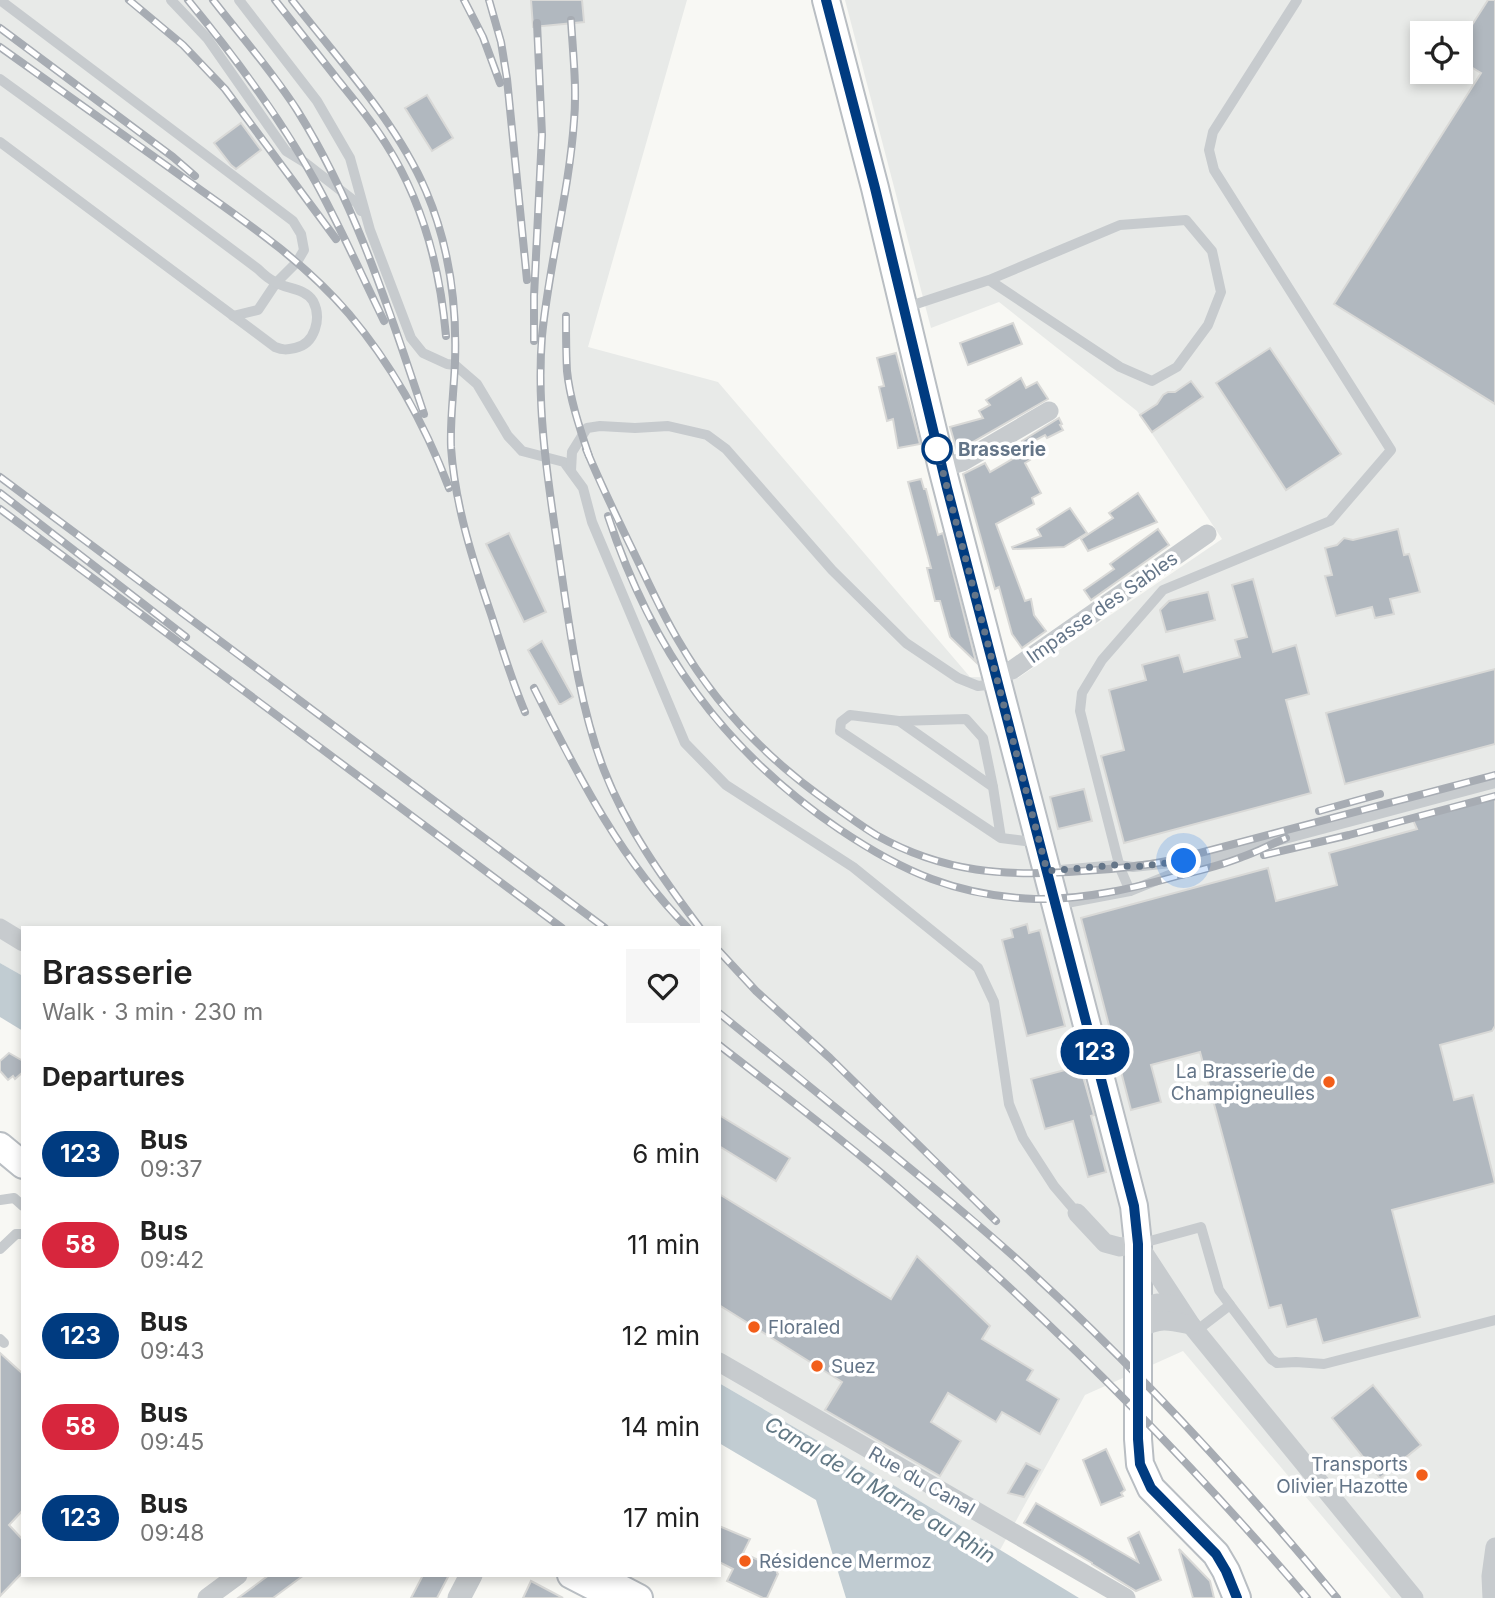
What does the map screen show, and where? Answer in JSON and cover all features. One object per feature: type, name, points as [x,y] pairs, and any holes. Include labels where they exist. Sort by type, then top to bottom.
[{"type":"main road","points":[[826,0],[875,188],[942,468],[1134,1206],[1138,1244],[1138,1456],[1142,1470],[1158,1497],[1216,1554],[1237,1598]]},
{"type":"main road","points":[[0,1146],[21,1163]]},
{"type":"main road","points":[[575,1577],[615,1598]]},
{"type":"main road","points":[[599,1577],[639,1598]]},
{"type":"street","points":[[942,468],[962,462],[1049,411]]},
{"type":"street","name":"Impasse des Sables","points":[[996,679],[1207,534]]},
{"type":"street","points":[[0,928],[21,941]]},
{"type":"street","points":[[1077,1213],[1105,1243],[1121,1247],[1138,1244],[1193,1328],[1414,1598]]},
{"type":"street","points":[[1139,1318],[1157,1303],[1177,1305]]},
{"type":"street","points":[[1139,1318],[1165,1320],[1193,1328]]},
{"type":"street","name":"Rue du Canal","points":[[721,1363],[1126,1598]]},
{"type":"street","points":[[1492,1598],[1491,1576],[1495,1547]]},
{"type":"street","points":[[207,1598],[235,1577]]},
{"type":"street","points":[[459,1598],[470,1577]]},
{"type":"lane","points":[[171,0],[207,38],[286,151],[357,203],[411,338],[423,353],[455,365],[477,384],[508,436],[522,451],[564,462],[583,488],[592,522],[685,743],[726,785],[852,867],[978,968],[994,1002],[1009,1104],[1023,1138],[1054,1186],[1077,1213]]},
{"type":"lane","points":[[239,0],[317,101],[350,158],[370,230]]},
{"type":"lane","points":[[1130,891],[1120,865],[1080,711],[1082,694],[1102,660],[1163,590],[1330,521],[1391,450],[1213,170],[1209,149],[1213,132],[1297,0]]},
{"type":"lane","points":[[0,1],[293,220],[301,234],[304,250],[297,262],[276,283],[258,310],[233,316]]},
{"type":"lane","points":[[0,79],[276,283],[307,295],[313,302],[316,323],[312,338],[302,347],[284,351],[275,347],[0,142]]},
{"type":"lane","points":[[904,309],[989,280],[1120,225],[1186,220],[1212,251],[1221,292],[1208,325],[1177,367],[1152,382],[1120,367],[989,280]]},
{"type":"lane","points":[[571,471],[572,452],[587,428],[668,426],[707,435],[726,449],[832,569],[906,643],[958,678],[978,686],[996,679]]},
{"type":"lane","points":[[1001,838],[983,738],[966,719],[899,721],[850,715],[841,722],[840,730],[1001,838],[1039,840]]},
{"type":"lane","points":[[899,721],[993,787]]},
{"type":"lane","points":[[1056,905],[1130,891],[1209,859],[1495,783]]},
{"type":"lane","points":[[1047,871],[1120,865],[1133,867],[1209,859]]},
{"type":"lane","points":[[0,1200],[14,1198],[21,1204]]},
{"type":"lane","points":[[1138,1244],[1201,1227],[1219,1290],[1271,1359],[1277,1363],[1324,1364],[1495,1320]]},
{"type":"lane","points":[[0,1249],[16,1234],[21,1234]]},
{"type":"lane","points":[[1193,1328],[1230,1305]]},
{"type":"shaded area","points":[[0,0],[687,0],[588,347],[718,382],[970,677],[1018,678],[1222,539],[1137,411],[999,302],[931,328],[845,0],[1495,0],[1495,1598],[1391,1598],[1183,1351],[1085,1395],[1000,1550],[721,1384],[721,926],[21,926],[21,975],[0,963]]},
{"type":"water","points":[[0,963],[21,975],[21,1030],[0,1017]]},
{"type":"water","name":"Canal de la Marne au Rhin","points":[[721,1384],[1079,1598],[846,1598],[816,1500],[721,1444]]},
{"type":"building","points":[[531,0],[582,0],[584,22],[533,27]]},
{"type":"building","points":[[1488,0],[1495,0],[1495,404],[1334,304],[1481,73],[1473,68],[1473,23]]},
{"type":"building","points":[[427,95],[453,138],[432,151],[405,108]]},
{"type":"building","points":[[241,123],[261,150],[236,169],[214,143]]},
{"type":"building","points":[[1013,323],[1022,344],[968,365],[960,343]]},
{"type":"building","points":[[1270,348],[1341,454],[1286,490],[1216,383]]},
{"type":"building","points":[[896,353],[920,444],[898,448],[893,419],[887,421],[879,387],[884,386],[877,358]]},
{"type":"building","points":[[1021,378],[1026,388],[1037,382],[1048,399],[957,451],[950,427],[983,418],[979,411],[990,405],[986,400]]},
{"type":"building","points":[[1191,381],[1203,397],[1152,432],[1140,415],[1157,404],[1163,395],[1175,392]]},
{"type":"building","points":[[1059,418],[1063,430],[1047,438],[1045,435],[1025,446],[1022,441]]},
{"type":"building","points":[[1023,448],[1030,460],[1025,463],[1041,493],[1032,498],[1034,504],[996,524],[1025,601],[1031,599],[1034,615],[1046,631],[1022,648],[1012,634],[999,587],[995,589],[963,474],[985,463],[990,472],[1014,458],[1012,454]]},
{"type":"building","points":[[921,479],[938,535],[943,533],[976,662],[950,637],[940,601],[935,601],[927,568],[931,568],[908,482]]},
{"type":"building","points":[[1138,493],[1157,522],[1088,551],[1081,539],[1113,518],[1109,513]]},
{"type":"building","points":[[1070,508],[1087,533],[1064,547],[1013,549],[1012,547],[1041,536],[1037,529]]},
{"type":"building","points":[[1158,529],[1169,545],[1091,600],[1084,590],[1114,569],[1110,564]]},
{"type":"building","points":[[1398,529],[1404,555],[1409,554],[1420,592],[1390,599],[1394,614],[1375,618],[1372,607],[1336,616],[1325,576],[1332,575],[1325,548],[1337,545],[1344,538],[1353,540]]},
{"type":"building","points":[[509,533],[546,612],[524,622],[486,544]]},
{"type":"building","points":[[1253,579],[1273,652],[1296,645],[1309,694],[1286,700],[1311,793],[1124,843],[1101,756],[1124,750],[1109,690],[1146,680],[1142,665],[1179,655],[1184,672],[1240,657],[1235,640],[1247,637],[1232,585]]},
{"type":"building","points":[[1208,592],[1215,620],[1166,632],[1160,610],[1169,601]]},
{"type":"building","points":[[542,641],[573,697],[561,704],[528,650]]},
{"type":"building","points":[[1495,669],[1495,744],[1345,784],[1326,713]]},
{"type":"building","points":[[1084,789],[1092,821],[1058,829],[1050,797]]},
{"type":"building","name":"La Brasserie de Champigneulles","points":[[1495,798],[1495,1026],[1492,1031],[1440,1045],[1454,1100],[1473,1095],[1495,1183],[1392,1210],[1420,1317],[1323,1343],[1316,1319],[1287,1327],[1281,1305],[1269,1308],[1200,1052],[1151,1065],[1161,1102],[1131,1110],[1081,918],[1268,868],[1276,901],[1337,885],[1329,853],[1417,829],[1413,820]]},
{"type":"building","points":[[1027,924],[1029,933],[1040,930],[1065,1026],[1027,1036],[1002,940],[1013,937],[1011,929]]},
{"type":"building","points":[[9,1053],[21,1060],[21,1074],[15,1079],[13,1076],[8,1080],[0,1071],[0,1061]]},
{"type":"building","points":[[1080,1066],[1106,1172],[1088,1177],[1073,1121],[1045,1129],[1031,1079]]},
{"type":"building","points":[[721,1116],[790,1158],[776,1181],[721,1147]]},
{"type":"building","points":[[721,1195],[891,1299],[917,1256],[990,1326],[982,1339],[1033,1370],[1027,1380],[1059,1399],[1040,1434],[1002,1412],[996,1422],[948,1393],[931,1422],[961,1441],[940,1476],[825,1410],[842,1382],[721,1306]]},
{"type":"building","points":[[0,1353],[21,1372],[21,1512],[9,1525],[21,1538],[21,1574],[0,1596]]},
{"type":"building","points":[[1373,1385],[1421,1445],[1380,1478],[1332,1418]]},
{"type":"building","points":[[1106,1449],[1125,1490],[1121,1493],[1123,1496],[1101,1505],[1083,1460]]},
{"type":"building","points":[[1026,1463],[1040,1470],[1024,1497],[1008,1493]]},
{"type":"building","points":[[1036,1503],[1138,1562],[1128,1538],[1139,1532],[1161,1580],[1136,1591],[1024,1523]]},
{"type":"building","name":"Résidence Mermoz","points":[[721,1527],[750,1539],[743,1553],[778,1569],[778,1574],[767,1598],[763,1598],[727,1581],[733,1569],[721,1563]]},
{"type":"building","points":[[1179,1549],[1210,1581],[1214,1598],[1193,1598]]},
{"type":"building","points":[[266,1577],[301,1577],[273,1598],[238,1598]]},
{"type":"building","points":[[422,1577],[448,1577],[437,1598],[411,1598]]},
{"type":"building","points":[[531,1581],[563,1598],[523,1598]]},
{"type":"railway","points":[[129,0],[183,45],[225,89],[336,239]]},
{"type":"railway","points":[[188,0],[256,88],[287,134],[333,215],[384,321]]},
{"type":"railway","points":[[213,0],[297,110],[337,183],[370,258],[424,414]]},
{"type":"railway","points":[[275,0],[369,119],[399,166],[428,236],[439,285],[446,336]]},
{"type":"railway","points":[[292,0],[383,115],[414,165],[441,232],[455,318],[451,447],[456,491],[478,575],[525,712]]},
{"type":"railway","points":[[464,0],[483,37],[500,83]]},
{"type":"railway","points":[[489,0],[501,42],[507,79],[527,280]]},
{"type":"railway","points":[[571,20],[574,121],[542,336],[542,422],[552,506],[576,668],[595,745],[613,791],[634,832],[699,926]]},
{"type":"railway","points":[[534,341],[542,135],[537,23]]},
{"type":"railway","points":[[0,28],[195,176]]},
{"type":"railway","points":[[0,47],[248,224],[291,257],[331,294],[365,334],[394,375],[418,419],[449,488]]},
{"type":"railway","points":[[566,316],[568,382],[589,456]]},
{"type":"railway","points":[[586,449],[666,619],[692,663],[725,707],[761,747],[824,799],[876,835],[926,858],[976,870],[1027,873],[1144,865],[1181,858],[1495,775]]},
{"type":"railway","points":[[0,477],[602,926]]},
{"type":"railway","points":[[0,493],[186,637]]},
{"type":"railway","points":[[0,509],[559,926]]},
{"type":"railway","points":[[608,516],[646,610],[696,693],[726,730],[797,798],[839,829],[909,869],[932,879],[980,893],[1035,899],[1072,898],[1127,889],[1212,867],[1286,838]]},
{"type":"railway","points":[[534,688],[584,783],[621,845],[641,874],[686,926]]},
{"type":"railway","points":[[1319,811],[1380,794]]},
{"type":"railway","points":[[1264,855],[1495,796]]},
{"type":"railway","points":[[721,953],[756,991],[830,1058],[996,1221]]},
{"type":"railway","points":[[721,1015],[959,1209],[1074,1312],[1191,1431],[1337,1598]]},
{"type":"railway","points":[[721,1047],[872,1165],[1056,1331],[1210,1488],[1307,1598]]},
{"type":"bus line","name":"123","points":[[826,0],[875,188],[947,488],[1134,1206],[1138,1244],[1140,1464],[1158,1497],[1216,1554],[1237,1598]]},
{"type":"place","name":"Brasserie","points":[[937,449]]},
{"type":"place","name":"La Brasserie de Champigneulles","points":[[1329,1082]]},
{"type":"place","name":"Floraled","points":[[754,1327]]},
{"type":"place","name":"Suez","points":[[817,1366]]},
{"type":"place","name":"Transports Olivier Hazotte","points":[[1422,1475]]},
{"type":"place","name":"Résidence Mermoz","points":[[745,1561]]},
{"type":"route","points":[[937,449],[1047,871],[1116,865],[1133,867],[1184,861]]}]
